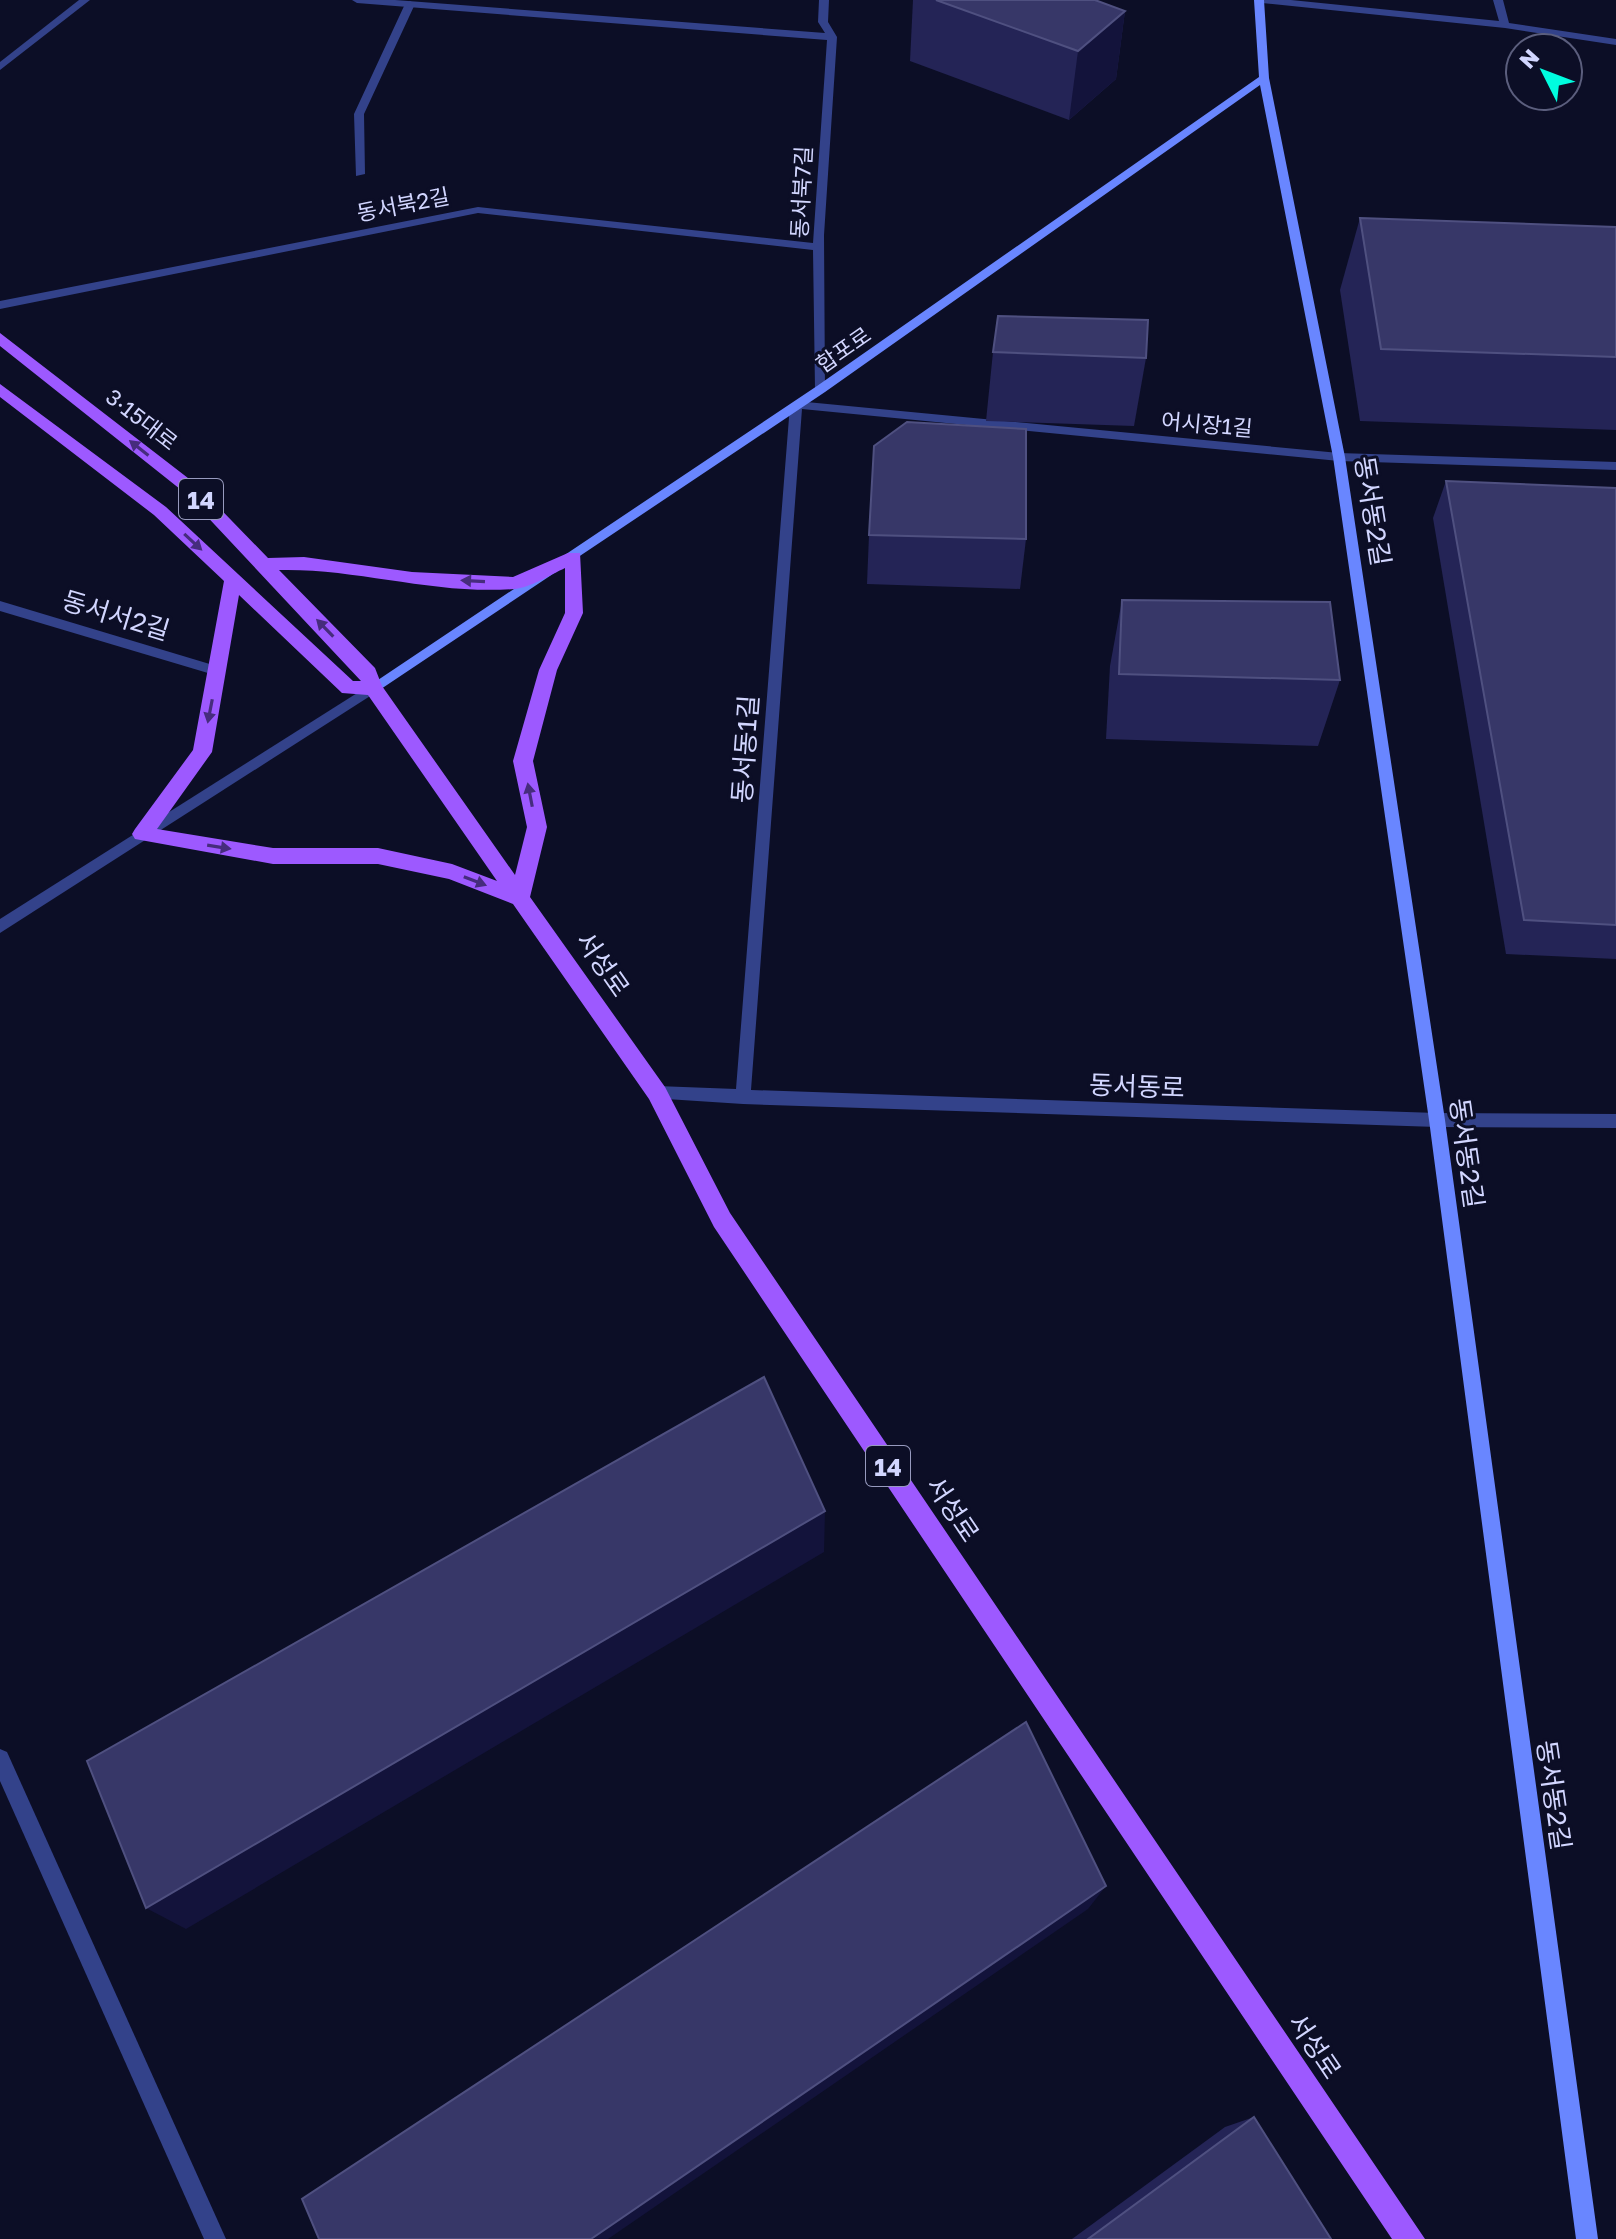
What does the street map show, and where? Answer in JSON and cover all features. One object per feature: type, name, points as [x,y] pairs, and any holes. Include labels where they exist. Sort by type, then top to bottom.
[{"type":"main road","points":[[1260,0],[1264,78]]},
{"type":"main road","name":"합포로","points":[[373,688],[574,557],[821,389],[1264,78]]},
{"type":"main road","name":"동서동2길","points":[[1264,78],[1339,457],[1437,1120],[1587,2239]]},
{"type":"main road","name":"3·15대로","points":[[0,338],[191,489],[368,673],[373,688]]},
{"type":"main road","name":"14","points":[[0,389],[160,511],[349,688],[373,688]]},
{"type":"main road","points":[[233,579],[202,752],[142,834],[273,856],[378,856],[452,872],[520,898],[537,827],[523,761],[548,670],[574,613],[574,557],[515,583],[412,578],[304,563],[264,564]]},
{"type":"main road","name":"서성로","points":[[373,688],[657,1093],[722,1220],[1410,2239]]},
{"type":"street","points":[[0,67],[85,0]]},
{"type":"street","points":[[357,0],[832,37]]},
{"type":"street","name":"동서북7길","points":[[821,389],[818,247],[832,37],[823,22],[824,0]]},
{"type":"street","points":[[1260,0],[1505,25],[1616,42]]},
{"type":"street","points":[[1498,0],[1505,25]]},
{"type":"street","points":[[360,174],[359,114],[410,4]]},
{"type":"street","name":"동서북2길","points":[[0,305],[478,210],[818,247]]},
{"type":"street","name":"어시장1길","points":[[796,405],[1339,457],[1616,466]]},
{"type":"street","name":"동서동1길","points":[[743,1097],[796,405]]},
{"type":"street","name":"동서서2길","points":[[0,606],[218,671]]},
{"type":"street","points":[[0,927],[373,688]]},
{"type":"street","name":"동서동로","points":[[657,1093],[1437,1120],[1616,1121]]},
{"type":"street","points":[[0,1759],[215,2239]]},
{"type":"building","points":[[936,0],[1095,0],[1125,11],[1078,51]]},
{"type":"building","points":[[1360,218],[1616,227],[1616,357],[1381,349]]},
{"type":"building","points":[[998,316],[1148,320],[1146,358],[993,352]]},
{"type":"building","points":[[907,422],[1026,429],[1026,539],[869,535],[874,446]]},
{"type":"building","points":[[1446,481],[1616,488],[1616,925],[1524,920]]},
{"type":"building","points":[[1122,600],[1330,602],[1340,680],[1119,674]]},
{"type":"building","points":[[764,1377],[825,1511],[146,1908],[87,1761]]},
{"type":"building","points":[[1026,1722],[1106,1886],[591,2239],[319,2239],[302,2199]]},
{"type":"building","points":[[1254,2117],[1331,2239],[1088,2239]]}]
